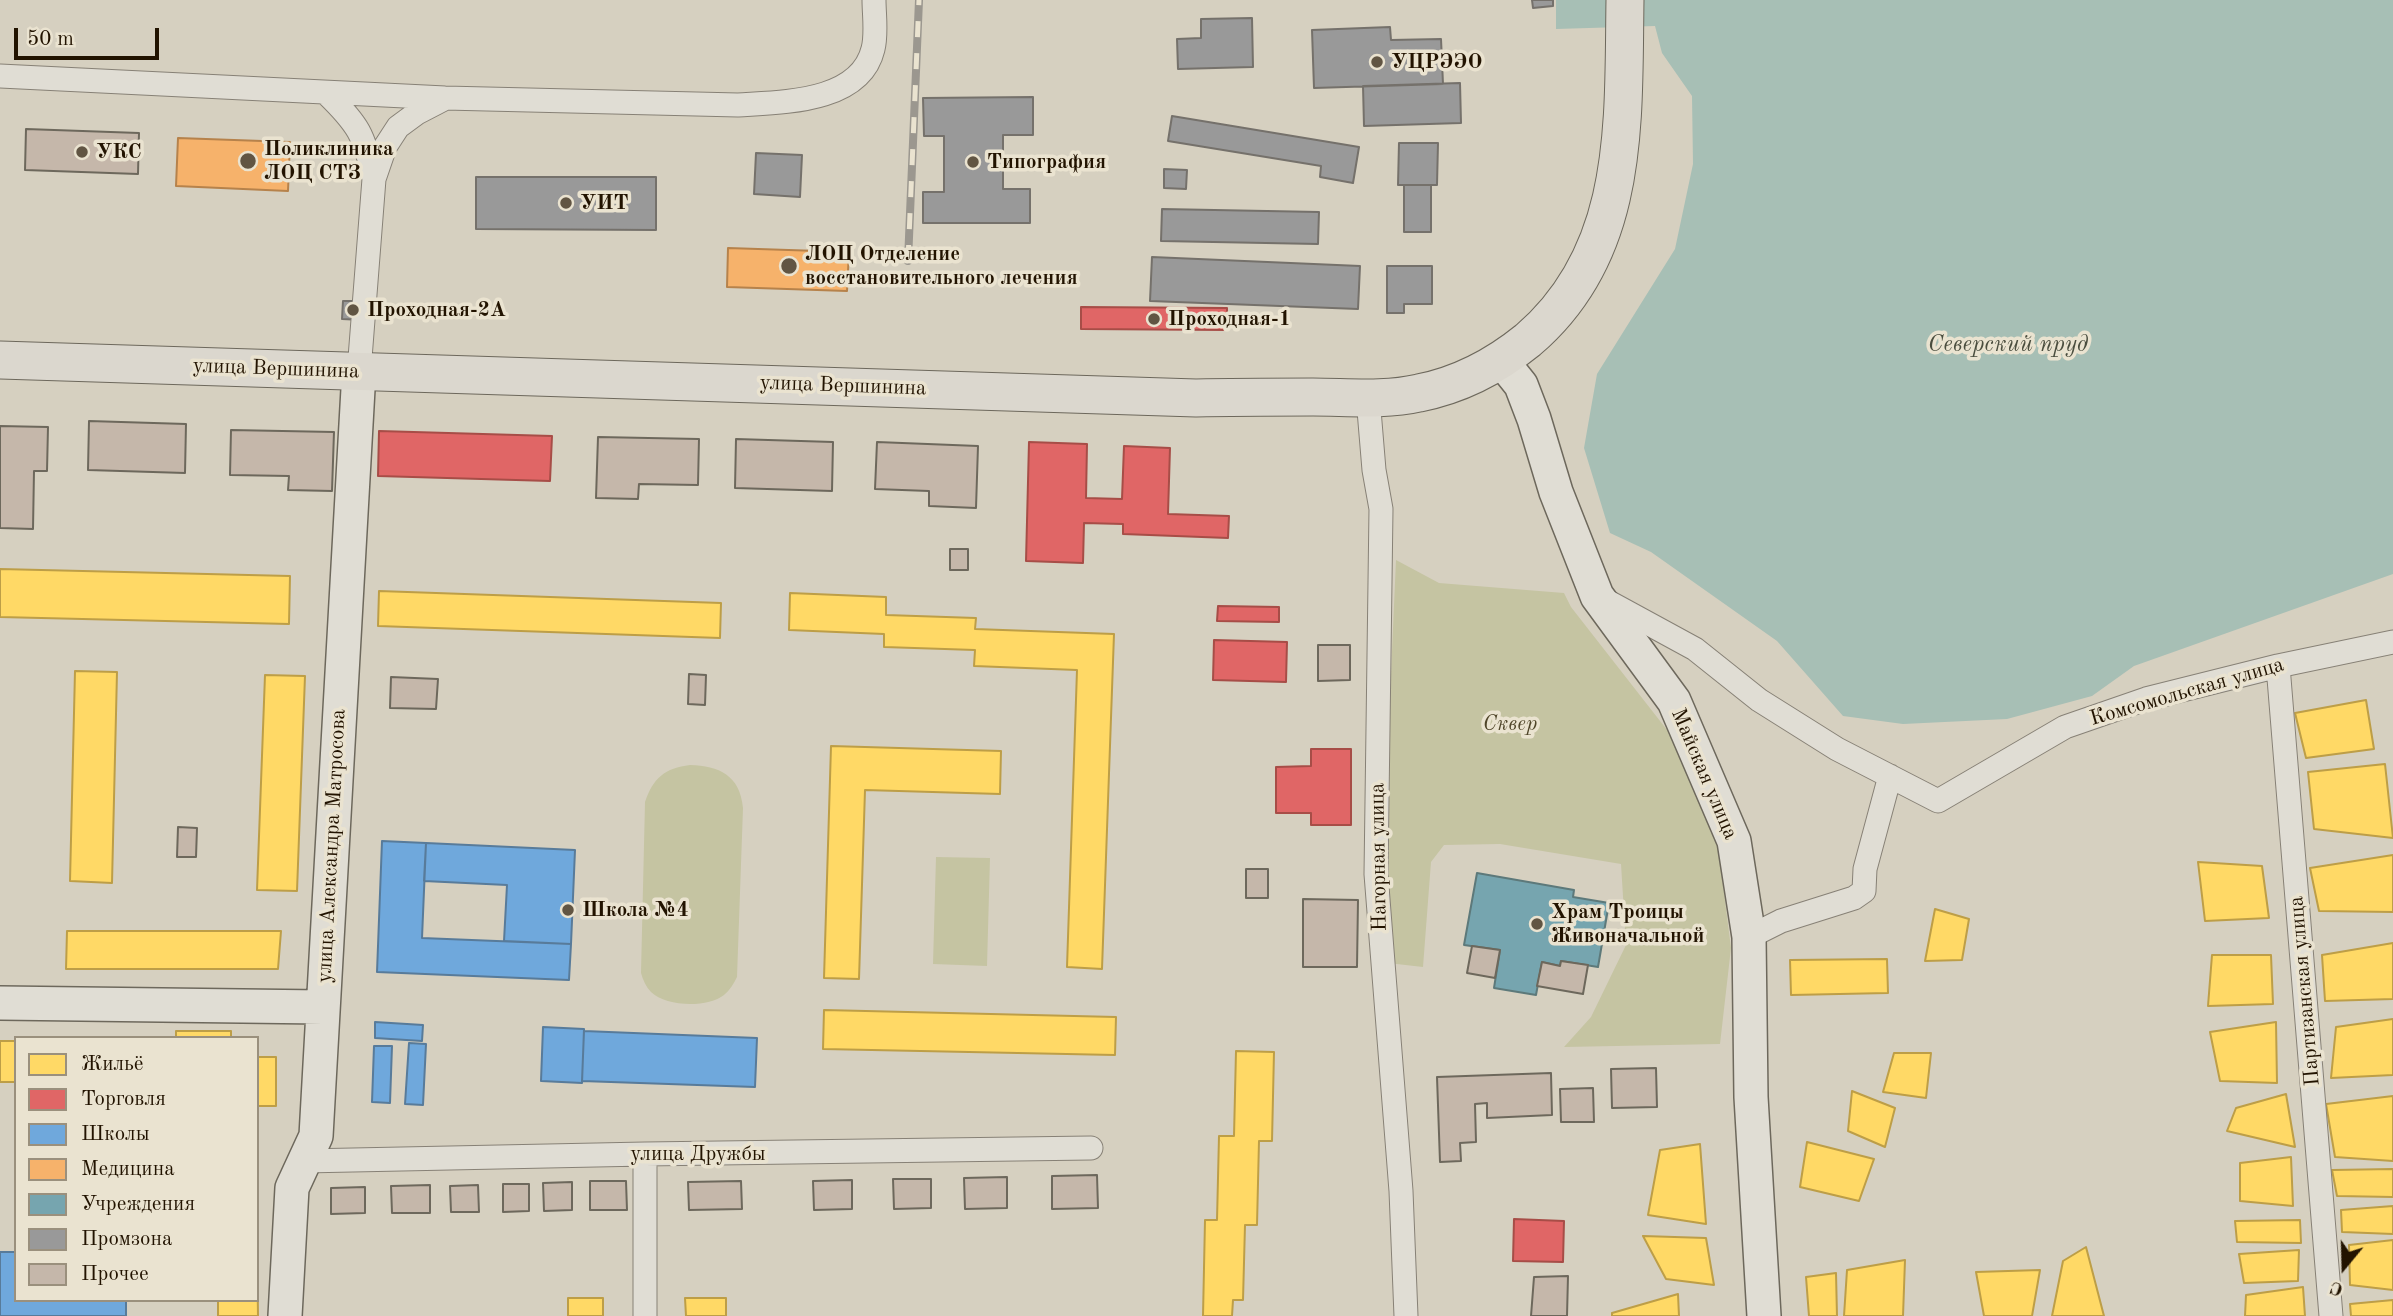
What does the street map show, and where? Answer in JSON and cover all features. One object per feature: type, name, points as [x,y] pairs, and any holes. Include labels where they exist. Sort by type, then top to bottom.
[{"type":"main road","name":"улица Вершинина","points":[[0,360],[1196,398],[1368,398],[1433,390],[1470,377],[1502,360],[1555,314],[1591,261],[1606,222],[1617,171],[1624,68],[1625,0]]},
{"type":"street","points":[[0,76],[445,98],[738,105],[782,102],[812,99],[841,88],[861,72],[873,49],[874,0]]},
{"type":"street","points":[[326,93],[350,115],[365,142],[374,179]]},
{"type":"street","points":[[359,371],[374,179],[385,147],[398,127],[445,98]]},
{"type":"street","name":"Майская улица","points":[[1502,360],[1521,385],[1556,492],[1597,596],[1674,701],[1734,841],[1749,937],[1751,1097],[1764,1316]]},
{"type":"street","name":"улица Александра Матросова","points":[[285,1316],[292,1188],[316,1136],[359,371]]},
{"type":"street","name":"Нагорная улица","points":[[1368,398],[1374,470],[1381,509],[1376,874],[1400,1178],[1406,1316]]},
{"type":"street","name":"Комсомольская улица","points":[[1597,596],[1695,649],[1759,700],[1837,749],[1938,802],[2065,727],[2146,699],[2278,666],[2393,642]]},
{"type":"street","name":"Партизанская улица","points":[[2278,666],[2332,1316]]},
{"type":"street","points":[[1749,937],[1781,921],[1854,898],[1864,891],[1865,869],[1890,776]]},
{"type":"street","points":[[0,1003],[323,1007]]},
{"type":"street","name":"улица Дружбы","points":[[304,1161],[1091,1148]]},
{"type":"street","points":[[645,1154],[645,1316]]},
{"type":"green space","name":"Сквер","points":[[1396,560],[1439,583],[1564,593],[1571,607],[1678,744],[1716,830],[1731,948],[1720,1044],[1564,1047],[1591,1017],[1626,945],[1621,864],[1500,844],[1444,845],[1431,862],[1423,967],[1388,963],[1390,697]]},
{"type":"green space","points":[[690,765],[719,770],[726,774],[738,788],[743,808],[737,977],[724,995],[698,1004],[676,1003],[658,997],[648,988],[641,973],[645,802],[661,776]]},
{"type":"green space","points":[[936,857],[990,858],[987,966],[933,964]]},
{"type":"water","name":"Северский пруд","points":[[1556,0],[2393,0],[2393,574],[2134,666],[2092,696],[2007,719],[1903,724],[1843,716],[1777,641],[1651,552],[1610,533],[1584,448],[1597,374],[1675,249],[1693,164],[1692,96],[1662,53],[1655,26],[1556,29]]},
{"type":"building: Жильё","points":[[0,569],[290,576],[289,624],[0,617]]},
{"type":"building: Жильё","points":[[379,591],[721,603],[720,638],[378,626]]},
{"type":"building: Жильё","points":[[790,593],[886,597],[886,615],[976,618],[975,629],[1114,634],[1102,969],[1067,967],[1077,670],[974,666],[975,650],[884,647],[884,634],[789,630]]},
{"type":"building: Жильё","points":[[75,671],[117,672],[112,883],[70,881]]},
{"type":"building: Жильё","points":[[265,675],[305,676],[297,891],[257,890]]},
{"type":"building: Жильё","points":[[2366,700],[2374,749],[2306,758],[2295,713]]},
{"type":"building: Жильё","points":[[831,746],[1001,751],[1000,794],[865,790],[859,979],[824,978]]},
{"type":"building: Жильё","points":[[2385,764],[2393,838],[2314,829],[2308,772]]},
{"type":"building: Жильё","points":[[2393,855],[2393,912],[2319,911],[2310,868]]},
{"type":"building: Жильё","points":[[2198,862],[2262,866],[2269,918],[2205,921]]},
{"type":"building: Жильё","points":[[1935,909],[1969,919],[1962,960],[1925,961]]},
{"type":"building: Жильё","points":[[67,931],[281,931],[278,969],[66,969]]},
{"type":"building: Жильё","points":[[2393,943],[2393,999],[2325,1001],[2322,955]]},
{"type":"building: Жильё","points":[[2212,955],[2271,955],[2273,1004],[2208,1006]]},
{"type":"building: Жильё","points":[[1887,959],[1888,993],[1791,995],[1790,960]]},
{"type":"building: Жильё","points":[[824,1010],[1116,1017],[1115,1055],[823,1049]]},
{"type":"building: Жильё","points":[[2393,1019],[2393,1075],[2331,1078],[2336,1027]]},
{"type":"building: Жильё","points":[[2276,1022],[2277,1083],[2220,1081],[2210,1032]]},
{"type":"building: Жильё","points":[[176,1031],[231,1031],[231,1036],[176,1036]]},
{"type":"building: Жильё","points":[[0,1041],[14,1041],[14,1082],[0,1082]]},
{"type":"building: Жильё","points":[[1236,1051],[1274,1052],[1272,1141],[1259,1141],[1257,1225],[1245,1225],[1243,1300],[1233,1300],[1232,1316],[1203,1316],[1205,1220],[1217,1220],[1219,1136],[1234,1136]]},
{"type":"building: Жильё","points":[[1894,1053],[1931,1053],[1926,1098],[1883,1092]]},
{"type":"building: Жильё","points":[[259,1057],[276,1057],[276,1106],[259,1106]]},
{"type":"building: Жильё","points":[[1852,1091],[1895,1108],[1885,1147],[1848,1131]]},
{"type":"building: Жильё","points":[[2286,1094],[2295,1147],[2227,1131],[2236,1108]]},
{"type":"building: Жильё","points":[[2393,1096],[2393,1161],[2335,1157],[2326,1104]]},
{"type":"building: Жильё","points":[[1807,1142],[1874,1159],[1859,1201],[1800,1187]]},
{"type":"building: Жильё","points":[[1700,1144],[1706,1224],[1648,1215],[1660,1150]]},
{"type":"building: Жильё","points":[[2291,1157],[2293,1206],[2240,1201],[2240,1163]]},
{"type":"building: Жильё","points":[[2393,1169],[2393,1197],[2337,1196],[2332,1170]]},
{"type":"building: Жильё","points":[[2393,1206],[2393,1234],[2342,1232],[2341,1210]]},
{"type":"building: Жильё","points":[[2300,1220],[2301,1243],[2237,1242],[2235,1221]]},
{"type":"building: Жильё","points":[[1643,1236],[1706,1238],[1714,1285],[1666,1279]]},
{"type":"building: Жильё","points":[[2393,1240],[2393,1290],[2350,1285],[2349,1245]]},
{"type":"building: Жильё","points":[[2086,1247],[2104,1316],[2052,1316],[2063,1261]]},
{"type":"building: Жильё","points":[[2299,1250],[2298,1281],[2244,1283],[2239,1254]]},
{"type":"building: Жильё","points":[[1905,1260],[1903,1316],[1844,1316],[1847,1270]]},
{"type":"building: Жильё","points":[[2040,1270],[2032,1316],[1984,1316],[1976,1272]]},
{"type":"building: Жильё","points":[[1836,1273],[1837,1316],[1809,1316],[1806,1277]]},
{"type":"building: Жильё","points":[[2303,1287],[2305,1316],[2245,1316],[2246,1295]]},
{"type":"building: Жильё","points":[[1678,1294],[1679,1316],[1612,1316],[1612,1313]]},
{"type":"building: Жильё","points":[[568,1298],[603,1298],[603,1316],[568,1316]]},
{"type":"building: Жильё","points":[[685,1298],[726,1298],[726,1316],[686,1316]]},
{"type":"building: Жильё","points":[[2393,1300],[2393,1316],[2351,1316],[2350,1304]]},
{"type":"building: Жильё","points":[[218,1302],[258,1302],[258,1316],[218,1316]]},
{"type":"building: Торговля","name":"Проходная-1","points":[[1081,307],[1227,308],[1227,330],[1081,329]]},
{"type":"building: Торговля","points":[[379,431],[552,436],[550,481],[378,476]]},
{"type":"building: Торговля","points":[[1029,442],[1087,444],[1086,498],[1122,499],[1124,446],[1170,448],[1168,514],[1229,516],[1228,538],[1123,534],[1123,524],[1084,523],[1083,563],[1026,561]]},
{"type":"building: Торговля","points":[[1218,606],[1279,607],[1279,622],[1217,621]]},
{"type":"building: Торговля","points":[[1214,640],[1287,642],[1286,682],[1213,680]]},
{"type":"building: Торговля","points":[[1311,749],[1351,749],[1351,825],[1311,825],[1311,813],[1276,813],[1276,767],[1311,766]]},
{"type":"building: Торговля","points":[[1514,1219],[1564,1221],[1563,1262],[1513,1261]]},
{"type":"building: Школы","points":[[382,841],[426,843],[422,938],[571,944],[569,980],[377,972]]},
{"type":"building: Школы","points":[[426,843],[575,850],[571,944],[504,941],[507,885],[424,881]]},
{"type":"building: Школы","points":[[375,1022],[423,1025],[422,1041],[375,1038]]},
{"type":"building: Школы","points":[[543,1027],[584,1029],[582,1083],[541,1081]]},
{"type":"building: Школы","points":[[584,1031],[757,1038],[755,1087],[582,1081]]},
{"type":"building: Школы","points":[[409,1043],[426,1044],[423,1105],[405,1104]]},
{"type":"building: Школы","points":[[374,1046],[392,1046],[390,1103],[372,1102]]},
{"type":"building: Школы","points":[[0,1252],[14,1252],[14,1302],[126,1302],[126,1316],[0,1316]]},
{"type":"building: Медицина","points":[[178,138],[290,142],[288,191],[176,186]]},
{"type":"building: Медицина","points":[[728,248],[849,252],[847,291],[727,287]]},
{"type":"building: Учреждения","name":"Храм Троицы Живоначальной","points":[[1477,873],[1574,890],[1573,897],[1609,903],[1598,967],[1561,961],[1560,966],[1542,962],[1536,995],[1494,988],[1500,950],[1464,945]]},
{"type":"building: Промзона","points":[[1532,0],[1553,0],[1553,6],[1533,8]]},
{"type":"building: Промзона","points":[[1252,18],[1253,67],[1178,69],[1177,39],[1201,38],[1201,19]]},
{"type":"building: Промзона","name":"УЦРЭЭО","points":[[1390,27],[1391,40],[1441,39],[1443,84],[1314,88],[1312,30]]},
{"type":"building: Промзона","points":[[1460,83],[1461,123],[1364,126],[1363,86]]},
{"type":"building: Промзона","name":"Типография","points":[[1033,97],[1033,135],[1003,135],[1003,189],[1030,189],[1030,223],[923,223],[923,192],[944,192],[944,136],[924,136],[923,98]]},
{"type":"building: Промзона","points":[[1172,116],[1359,147],[1353,183],[1320,177],[1321,166],[1168,141]]},
{"type":"building: Промзона","points":[[1399,143],[1438,143],[1437,185],[1398,185]]},
{"type":"building: Промзона","points":[[756,153],[802,155],[800,197],[754,194]]},
{"type":"building: Промзона","points":[[1164,169],[1187,170],[1186,189],[1164,188]]},
{"type":"building: Промзона","name":"УИТ","points":[[476,177],[656,177],[656,230],[476,229]]},
{"type":"building: Промзона","points":[[1404,185],[1431,185],[1431,232],[1404,232]]},
{"type":"building: Промзона","points":[[1162,209],[1319,212],[1318,244],[1161,241]]},
{"type":"building: Промзона","points":[[1152,257],[1360,266],[1358,309],[1150,301]]},
{"type":"building: Промзона","points":[[1387,266],[1432,266],[1432,304],[1404,304],[1404,313],[1387,313]]},
{"type":"building: Промзона","name":"Проходная-2А","points":[[343,301],[363,301],[363,320],[342,319]]},
{"type":"building: Прочее","name":"УКС","points":[[26,129],[139,133],[138,174],[25,170]]},
{"type":"building: Прочее","points":[[89,421],[186,424],[185,473],[88,470]]},
{"type":"building: Прочее","points":[[0,426],[48,427],[47,471],[34,471],[33,529],[0,528]]},
{"type":"building: Прочее","points":[[231,430],[334,432],[332,491],[288,490],[289,476],[230,475]]},
{"type":"building: Прочее","points":[[598,437],[699,439],[698,485],[639,484],[638,499],[596,498]]},
{"type":"building: Прочее","points":[[736,439],[833,442],[832,491],[735,488]]},
{"type":"building: Прочее","points":[[877,442],[978,446],[976,508],[929,506],[929,491],[875,489]]},
{"type":"building: Прочее","points":[[950,549],[968,549],[968,570],[950,570]]},
{"type":"building: Прочее","points":[[1318,645],[1350,645],[1350,680],[1318,681]]},
{"type":"building: Прочее","points":[[689,674],[706,675],[705,705],[688,704]]},
{"type":"building: Прочее","points":[[391,677],[438,679],[436,709],[390,708]]},
{"type":"building: Прочее","points":[[178,827],[197,828],[196,857],[177,857]]},
{"type":"building: Прочее","points":[[1246,869],[1268,869],[1268,898],[1246,898]]},
{"type":"building: Прочее","points":[[1303,899],[1358,900],[1357,967],[1303,967]]},
{"type":"building: Прочее","points":[[1472,946],[1500,950],[1495,978],[1467,973]]},
{"type":"building: Прочее","points":[[1561,961],[1588,965],[1583,994],[1537,986],[1542,962],[1560,966]]},
{"type":"building: Прочее","points":[[1656,1068],[1657,1107],[1612,1108],[1611,1069]]},
{"type":"building: Прочее","points":[[1551,1073],[1552,1115],[1487,1118],[1487,1103],[1475,1104],[1476,1142],[1460,1143],[1461,1161],[1440,1162],[1437,1077]]},
{"type":"building: Прочее","points":[[1593,1088],[1594,1122],[1561,1122],[1560,1089]]},
{"type":"building: Прочее","points":[[1097,1175],[1098,1208],[1052,1209],[1052,1176]]},
{"type":"building: Прочее","points":[[1007,1177],[1007,1208],[965,1209],[964,1178]]},
{"type":"building: Прочее","points":[[893,1179],[931,1179],[931,1208],[894,1209]]},
{"type":"building: Прочее","points":[[852,1180],[852,1209],[814,1210],[813,1181]]},
{"type":"building: Прочее","points":[[590,1181],[626,1181],[627,1210],[590,1210]]},
{"type":"building: Прочее","points":[[741,1181],[742,1209],[689,1210],[688,1182]]},
{"type":"building: Прочее","points":[[572,1182],[572,1210],[544,1211],[543,1183]]},
{"type":"building: Прочее","points":[[503,1184],[529,1184],[529,1211],[503,1212]]},
{"type":"building: Прочее","points":[[430,1185],[430,1213],[392,1213],[391,1186]]},
{"type":"building: Прочее","points":[[478,1185],[479,1212],[451,1212],[450,1186]]},
{"type":"building: Прочее","points":[[365,1187],[365,1213],[331,1214],[331,1188]]},
{"type":"building: Прочее","points":[[1568,1276],[1567,1316],[1531,1316],[1534,1277]]},
{"type":"railway","points":[[908,261],[919,0]]},
{"type":"place","name":"УЦРЭЭО","points":[[1377,62]]},
{"type":"place","name":"УКС","points":[[82,152]]},
{"type":"place","name":"Поликлиника ЛОЦ СТЗ","points":[[248,161]]},
{"type":"place","name":"Типография","points":[[973,162]]},
{"type":"place","name":"УИТ","points":[[566,203]]},
{"type":"place","name":"ЛОЦ Отделение восстановительного лечения","points":[[789,266]]},
{"type":"place","name":"Проходная-2А","points":[[353,310]]},
{"type":"place","name":"Проходная-1","points":[[1154,319]]},
{"type":"place","name":"Школа №4","points":[[568,910]]},
{"type":"place","name":"Храм Троицы Живоначальной","points":[[1537,924]]}]
